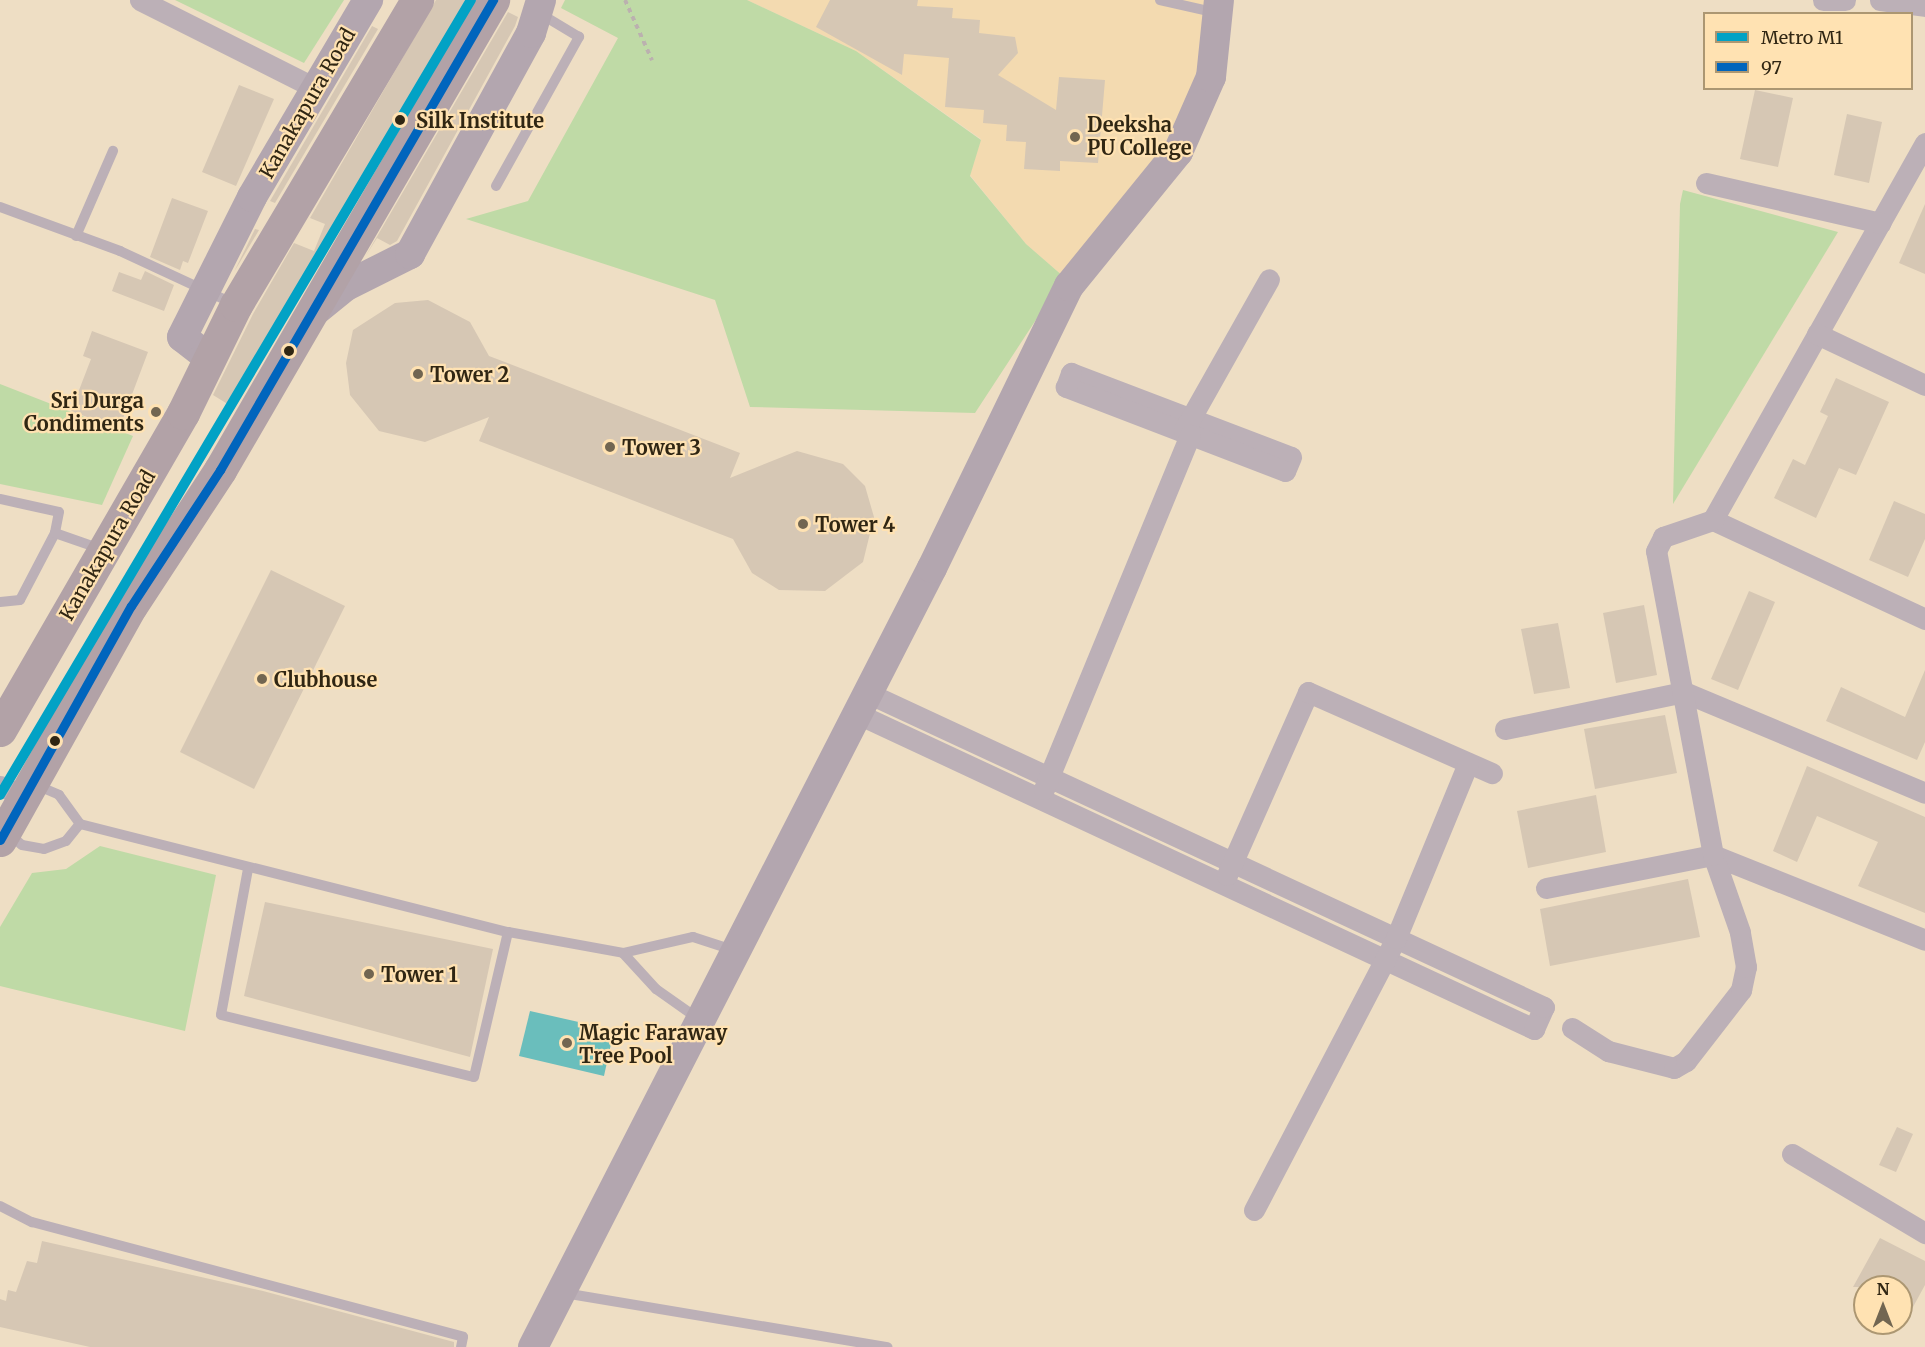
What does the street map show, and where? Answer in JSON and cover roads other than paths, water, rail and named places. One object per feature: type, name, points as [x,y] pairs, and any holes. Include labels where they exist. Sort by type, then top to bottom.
[{"type":"highway","name":"Kanakapura Road","points":[[0,730],[104,550],[236,305],[417,0]]},
{"type":"highway","points":[[3,835],[19,789],[309,318],[493,0]]},
{"type":"street","points":[[140,0],[313,87]]},
{"type":"street","name":"Kanakapura Road","points":[[209,358],[182,337],[204,290],[313,87],[368,0]]},
{"type":"street","points":[[1823,0],[1845,0]]},
{"type":"street","points":[[1880,0],[1925,6]]},
{"type":"street","points":[[309,318],[346,286],[410,254],[540,7]]},
{"type":"street","points":[[533,1347],[863,703],[1070,286],[1178,152],[1211,77],[1218,7]]},
{"type":"street","points":[[1572,1028],[1608,1051],[1674,1068],[1686,1061],[1741,990],[1746,967],[1713,855],[1656,551],[1663,537],[1713,520],[1880,223],[1919,164],[1925,143]]},
{"type":"street","points":[[1706,183],[1880,223]]},
{"type":"street","points":[[1040,799],[1188,428],[1269,279]]},
{"type":"street","points":[[1817,334],[1925,385]]},
{"type":"street","points":[[1071,373],[1188,428],[1066,387],[1071,373]]},
{"type":"street","points":[[1713,520],[1925,620]]},
{"type":"street","points":[[1223,884],[1308,692],[1492,773]]},
{"type":"street","points":[[1505,729],[1684,692],[1925,793]]},
{"type":"street","points":[[863,703],[1049,777],[1544,1007],[1534,1029],[1040,799],[863,703]]},
{"type":"street","points":[[1254,1210],[1396,938],[1468,763]]},
{"type":"street","points":[[1546,888],[1713,855],[1925,940]]},
{"type":"street","points":[[1792,1154],[1925,1233]]},
{"type":"lane","points":[[1160,0],[1218,7]]},
{"type":"lane","points":[[496,186],[579,37],[540,7]]},
{"type":"lane","points":[[75,236],[112,151]]},
{"type":"lane","points":[[0,207],[75,236],[236,305]]},
{"type":"lane","points":[[0,499],[59,512],[55,533],[20,600],[0,602]]},
{"type":"lane","points":[[55,533],[104,550]]},
{"type":"lane","points":[[19,789],[59,795],[80,824],[248,869],[508,932],[623,953],[693,937],[736,951]]},
{"type":"lane","points":[[3,835],[22,845],[44,849],[66,841],[80,824]]},
{"type":"lane","points":[[248,869],[221,1015],[474,1077],[508,932]]},
{"type":"lane","points":[[623,953],[656,989],[700,1020]]},
{"type":"lane","points":[[0,1206],[32,1222],[463,1337],[461,1347]]},
{"type":"lane","points":[[561,1292],[888,1347]]},
{"type":"water","name":"Magic Faraway Tree Pool","points":[[530,1011],[614,1030],[604,1076],[519,1056]]},
{"type":"metro line","name":"M1","points":[[0,795],[471,0]]},
{"type":"place","name":"Silk Institute","points":[[400,120]]},
{"type":"place","name":"Deeksha PU College","points":[[1075,137]]},
{"type":"place","name":"Tower 2","points":[[418,374]]},
{"type":"place","name":"Sri Durga Condiments","points":[[156,412]]},
{"type":"place","name":"Tower 3","points":[[610,447]]},
{"type":"place","name":"Tower 4","points":[[803,524]]},
{"type":"place","name":"Clubhouse","points":[[262,679]]},
{"type":"place","name":"Tower 1","points":[[369,974]]},
{"type":"place","name":"Magic Faraway Tree Pool","points":[[567,1043]]}]
